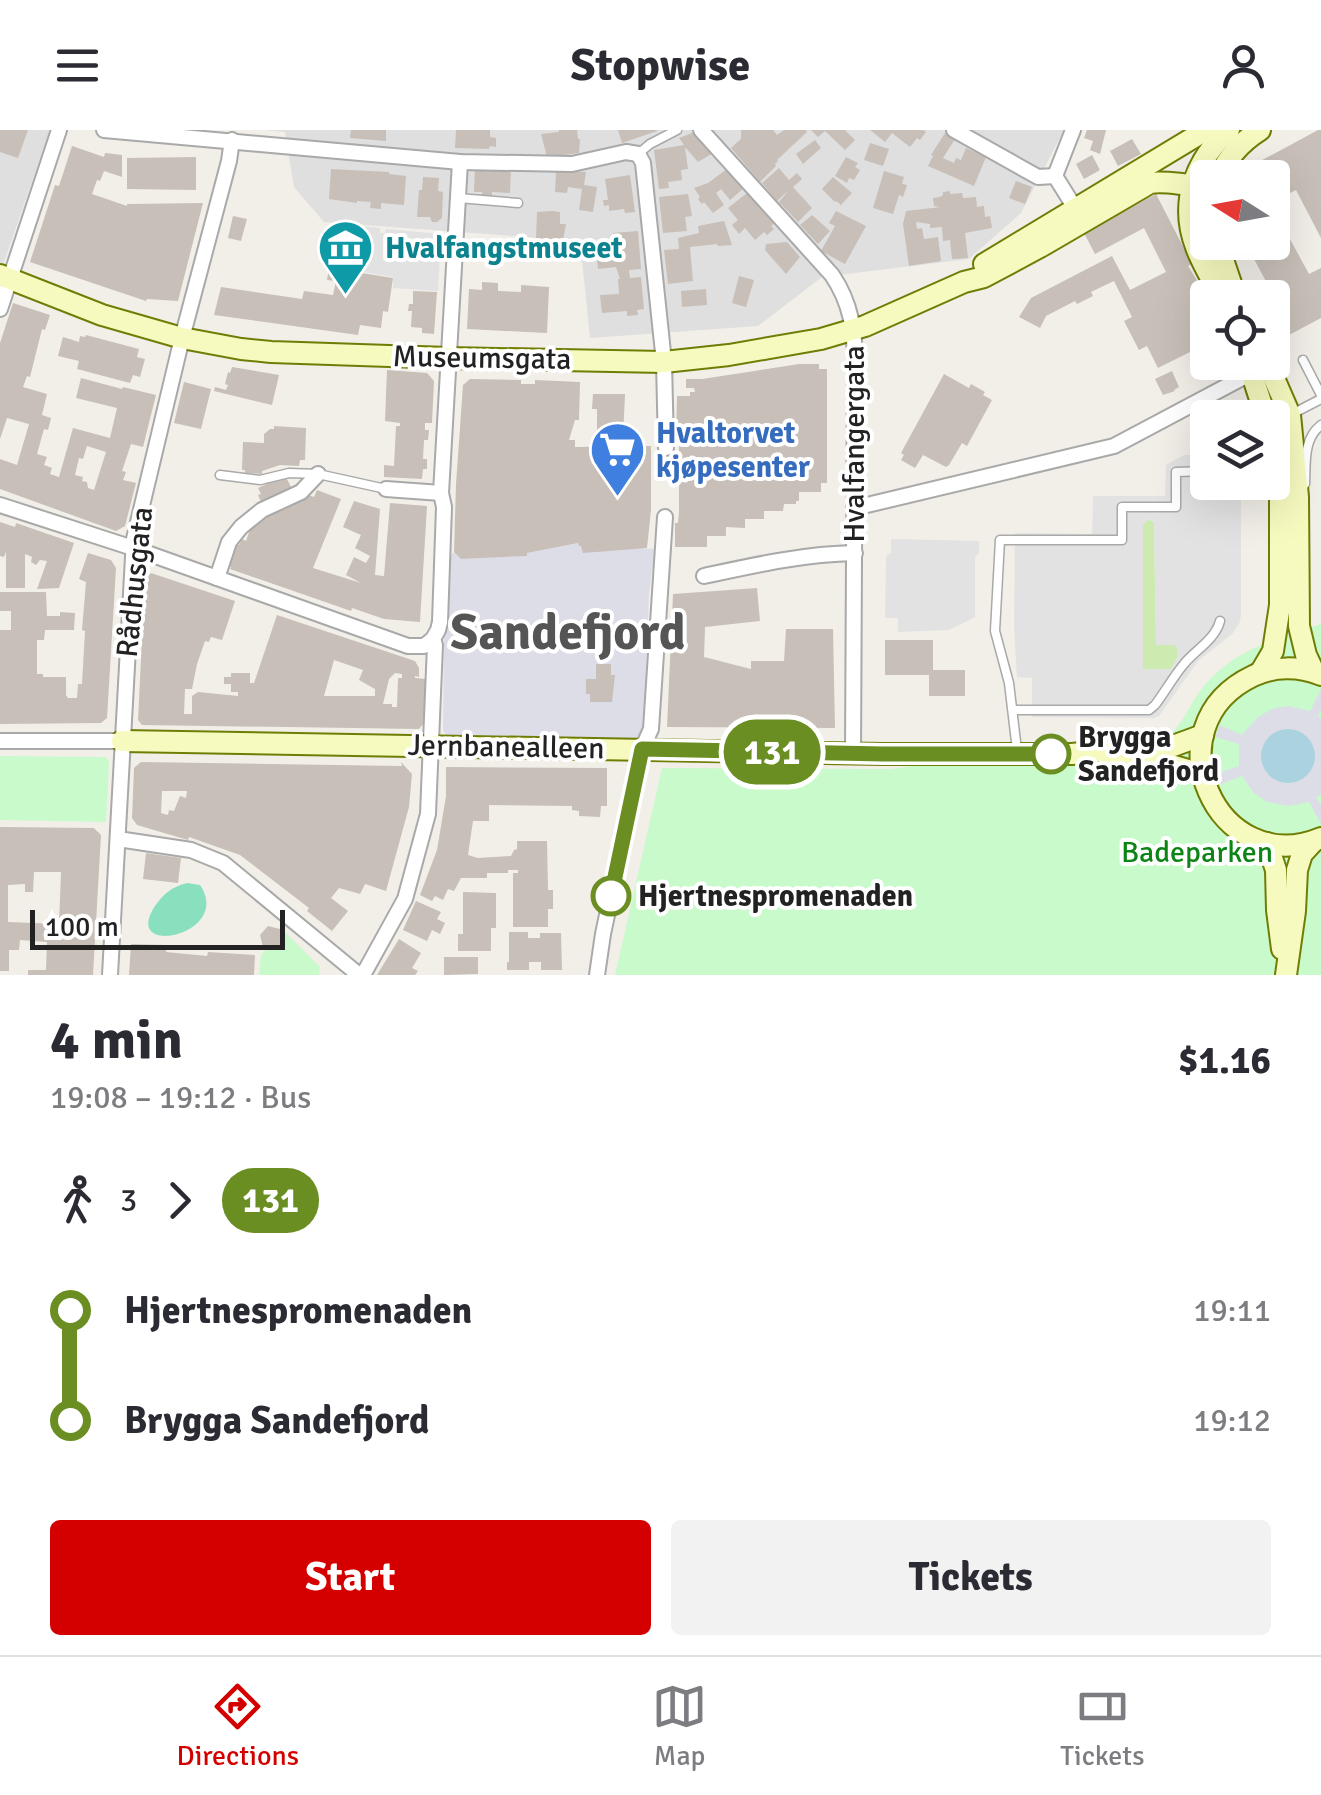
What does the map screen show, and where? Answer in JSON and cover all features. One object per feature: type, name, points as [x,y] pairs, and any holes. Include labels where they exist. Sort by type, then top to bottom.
[{"type":"street","points":[[0,309],[5,276],[58,130]]},
{"type":"street","points":[[104,130],[460,162],[572,164],[626,152],[638,154],[643,162],[664,362],[666,448]]},
{"type":"street","name":"Hvalfangergata","points":[[702,130],[832,276],[843,292],[854,330],[854,754]]},
{"type":"street","points":[[954,130],[1038,177],[1055,176]]},
{"type":"street","points":[[1055,176],[1073,130]]},
{"type":"street","name":"Museumsgata","points":[[1080,214],[1206,130]]},
{"type":"street","points":[[1204,160],[1228,130]]},
{"type":"street","points":[[1229,160],[1260,130]]},
{"type":"street","name":"Rådhusgata","points":[[110,975],[133,548],[232,140]]},
{"type":"street","points":[[1162,157],[1179,158],[1190,172]]},
{"type":"street","points":[[0,505],[408,646],[424,646],[433,639],[440,622],[444,506],[441,493],[460,162]]},
{"type":"street","points":[[1055,176],[1080,214]]},
{"type":"street","name":"Museumsgata","points":[[5,276],[102,315],[182,338],[271,352],[664,362],[729,356],[854,330],[964,282],[979,268],[1080,214],[1150,183],[1190,180]]},
{"type":"street","points":[[1190,197],[1190,227]]},
{"type":"street","points":[[867,504],[1114,446],[1229,380]]},
{"type":"street","points":[[1290,415],[1298,496],[1299,626],[1306,654],[1318,674]]},
{"type":"street","points":[[217,578],[229,542],[241,526],[262,510],[301,492],[318,474]]},
{"type":"street","points":[[386,489],[441,493]]},
{"type":"street","points":[[1260,673],[1273,652],[1278,626],[1280,500]]},
{"type":"street","points":[[597,975],[642,749],[652,729],[664,518]]},
{"type":"street","points":[[704,576],[777,560],[855,553]]},
{"type":"street","points":[[118,839],[190,850],[223,863],[361,975],[405,899],[428,814],[436,645],[433,639]]},
{"type":"street","points":[[1317,840],[1290,845],[1267,843],[1234,827],[1211,800],[1202,774],[1200,748],[1214,709],[1242,682],[1260,673],[1290,668],[1318,674]]},
{"type":"street","name":"Jernbanealleen","points":[[0,741],[1072,754],[1173,746],[1202,735]]},
{"type":"street","name":"Jernbanealleen","points":[[1072,754],[1171,765],[1202,774]]},
{"type":"street","points":[[1286,975],[1297,870],[1302,854],[1317,840]]},
{"type":"street","points":[[1267,843],[1276,870],[1286,975]]},
{"type":"lane","points":[[638,154],[677,130]]},
{"type":"lane","points":[[458,198],[518,202]]},
{"type":"lane","points":[[1290,415],[1321,397],[1302,360]]},
{"type":"lane","points":[[1298,496],[1305,484],[1308,440],[1321,425]]},
{"type":"lane","points":[[220,475],[260,480],[289,472],[318,474],[386,489]]},
{"type":"lane","points":[[1018,754],[1014,710],[995,631],[1000,540],[1122,540],[1122,507],[1176,507],[1176,472],[1190,472]]},
{"type":"lane","points":[[1014,710],[1149,710],[1193,654],[1213,636],[1220,621]]},
{"type":"shaded area","points":[[0,130],[50,130],[3,265],[0,264]]},
{"type":"shaded area","points":[[265,130],[1064,130],[1021,213],[969,259],[822,277],[758,326],[590,338],[580,241],[324,222],[294,187],[285,132]]},
{"type":"shaded area","points":[[354,225],[380,228],[380,233],[386,229],[441,234],[438,291],[393,288],[393,277],[357,271],[358,260],[343,258],[346,237]]},
{"type":"shaded area","points":[[1190,455],[1190,500],[1241,500],[1239,624],[1198,661],[1159,716],[1032,717],[1032,678],[1017,677],[1015,533],[1092,534],[1093,496],[1165,496],[1166,465]],"holes":[[[1150,519],[1154,522],[1156,645],[1177,648],[1171,669],[1143,669],[1143,525]]]},
{"type":"shaded area","points":[[891,539],[979,541],[975,557],[975,617],[949,630],[898,632],[898,618],[885,618],[886,556],[891,553]]},
{"type":"shaded area","points":[[578,543],[655,549],[649,593],[644,733],[639,741],[448,738],[443,730],[449,557],[454,552],[461,559],[526,556]]},
{"type":"shaded area","points":[[1321,689],[1321,794],[1316,798],[1321,804],[1321,824],[1309,802],[1289,806],[1267,802],[1254,793],[1242,776],[1219,785],[1215,774],[1239,766],[1239,744],[1215,737],[1220,725],[1242,735],[1258,717],[1272,709],[1288,706],[1310,711]],"holes":[[[1273,734],[1307,737],[1314,761],[1299,781],[1275,780],[1263,767],[1262,749]]]},
{"type":"green space","points":[[1148,519],[1154,522],[1156,645],[1177,648],[1171,669],[1143,670],[1143,524]]},
{"type":"green space","name":"Badeparken","points":[[1321,624],[1321,975],[615,975],[662,768],[890,769],[1173,732],[1204,686],[1229,663],[1273,640]]},
{"type":"green space","points":[[0,756],[106,757],[106,822],[0,820]]},
{"type":"green space","points":[[187,883],[200,885],[206,902],[202,917],[177,934],[163,936],[152,932],[148,922],[155,906],[169,891]]},
{"type":"green space","points":[[284,931],[320,967],[319,975],[259,975],[261,955]]},
{"type":"water","points":[[1288,729],[1307,737],[1315,756],[1307,775],[1288,783],[1269,775],[1261,756],[1269,737]]},
{"type":"building","points":[[0,130],[28,130],[18,158],[0,152]]},
{"type":"building","points":[[351,130],[386,130],[386,141],[350,138]]},
{"type":"building","points":[[456,130],[490,130],[496,147],[455,148]]},
{"type":"building","points":[[577,130],[579,153],[547,157],[541,134]]},
{"type":"building","points":[[618,130],[657,130],[657,131],[622,143]]},
{"type":"building","points":[[741,130],[773,130],[777,135],[784,130],[807,132],[760,182],[731,148],[741,139]]},
{"type":"building","points":[[811,130],[845,130],[855,140],[845,150],[825,131],[818,137]]},
{"type":"building","points":[[870,130],[926,132],[910,147],[892,133],[885,142]]},
{"type":"building","points":[[1087,130],[1106,130],[1100,154],[1090,150],[1093,141],[1084,138]]},
{"type":"building","points":[[1321,130],[1321,238],[1296,190],[1290,193],[1290,160],[1262,160]]},
{"type":"building","points":[[695,132],[713,153],[698,162],[685,147],[688,169],[681,170],[682,180],[668,182],[669,188],[659,189],[654,150],[684,145],[679,138]]},
{"type":"building","points":[[945,133],[955,139],[943,158],[954,163],[956,158],[961,160],[966,148],[986,157],[974,186],[928,166]]},
{"type":"building","points":[[1132,139],[1141,154],[1118,166],[1110,151]]},
{"type":"building","points":[[815,140],[821,148],[803,164],[796,154]]},
{"type":"building","points":[[870,143],[889,149],[883,166],[864,160]]},
{"type":"building","points":[[72,146],[104,157],[105,153],[122,155],[122,177],[104,171],[92,194],[127,206],[203,203],[178,301],[146,301],[30,262]]},
{"type":"building","points":[[1092,155],[1100,170],[1084,179],[1076,164]]},
{"type":"building","points":[[196,157],[196,190],[127,189],[127,158]]},
{"type":"building","points":[[846,157],[858,163],[855,167],[860,170],[847,183],[835,176]]},
{"type":"building","points":[[475,167],[511,168],[510,193],[492,192],[492,198],[482,198],[482,192],[474,192]]},
{"type":"building","points":[[779,168],[789,180],[797,173],[802,179],[793,187],[812,208],[798,222],[779,202],[789,190],[777,201],[762,183]]},
{"type":"building","points":[[331,169],[406,176],[404,205],[381,203],[381,209],[370,208],[371,202],[329,199]]},
{"type":"building","points":[[727,169],[744,188],[730,200],[721,189],[716,193],[724,205],[713,213],[698,199],[694,188]]},
{"type":"building","points":[[556,171],[586,172],[584,185],[597,187],[593,212],[579,210],[582,189],[568,187],[567,193],[555,192]]},
{"type":"building","points":[[884,171],[904,177],[902,184],[907,185],[893,214],[873,208]]},
{"type":"building","points":[[630,175],[635,212],[609,211],[603,200],[608,200],[605,179]]},
{"type":"building","points":[[423,177],[439,178],[442,218],[437,222],[430,217],[417,217]]},
{"type":"building","points":[[833,177],[852,193],[841,205],[822,189]]},
{"type":"building","points":[[1016,181],[1032,187],[1025,204],[1009,198]]},
{"type":"building","points":[[950,191],[962,193],[963,198],[976,197],[977,207],[984,206],[985,217],[990,216],[992,228],[965,233],[968,258],[952,259],[950,240],[943,241],[942,227],[930,228],[930,224],[916,222],[924,239],[938,237],[941,261],[909,266],[903,224],[906,211],[941,207],[934,206],[933,198]]},
{"type":"building","points":[[747,193],[774,224],[767,235],[764,232],[755,240],[745,228],[739,234],[732,225],[738,220],[728,208]]},
{"type":"building","points":[[688,194],[692,216],[685,217],[687,231],[663,233],[659,197]]},
{"type":"building","points":[[1156,194],[1197,280],[1190,280],[1190,352],[1158,368],[1147,346],[1139,350],[1124,321],[1132,317],[1114,281],[1091,292],[1093,296],[1046,316],[1040,328],[1019,317],[1031,298],[1112,256],[1130,290],[1166,272],[1144,228],[1095,254],[1084,233]]},
{"type":"building","points":[[836,211],[866,226],[845,264],[821,251],[835,226],[829,223]]},
{"type":"building","points":[[537,212],[560,212],[560,224],[566,224],[563,240],[536,239]]},
{"type":"building","points":[[812,215],[830,231],[818,244],[800,225]]},
{"type":"building","points":[[233,216],[247,219],[241,241],[228,238]]},
{"type":"building","points":[[724,221],[732,245],[690,247],[693,281],[668,284],[664,250],[679,249],[678,238],[699,233],[698,226]]},
{"type":"building","points":[[638,231],[641,269],[629,270],[630,278],[641,277],[644,309],[637,310],[638,315],[627,316],[627,311],[602,313],[600,295],[619,294],[620,279],[616,267],[598,269],[596,249],[615,248],[613,233]]},
{"type":"building","points":[[1290,239],[1309,274],[1321,268],[1321,318],[1290,334],[1290,280],[1265,280],[1255,260],[1290,260]]},
{"type":"building","points":[[787,242],[800,257],[786,274],[765,250],[766,244]]},
{"type":"building","name":"Hvalfangstmuseet","points":[[344,259],[357,261],[355,272],[393,278],[388,312],[383,311],[381,328],[360,325],[358,335],[214,315],[221,287],[302,299],[304,291],[333,295],[336,281],[327,280],[329,268],[342,270]]},
{"type":"building","points":[[739,276],[754,280],[746,307],[732,303]]},
{"type":"building","points":[[482,282],[498,283],[498,291],[521,292],[521,285],[549,287],[547,333],[467,329],[469,289],[482,290]]},
{"type":"building","points":[[706,289],[707,305],[682,307],[681,291]]},
{"type":"building","points":[[413,291],[437,292],[434,334],[411,327],[412,311],[408,311],[409,304],[413,304]]},
{"type":"building","points":[[13,303],[50,315],[45,330],[42,329],[30,377],[27,376],[23,387],[47,394],[42,415],[51,418],[37,454],[47,457],[44,465],[52,468],[50,474],[59,477],[73,428],[110,438],[117,408],[76,398],[81,378],[156,395],[143,447],[131,444],[122,471],[126,472],[123,480],[136,483],[125,526],[116,531],[0,489],[0,459],[17,465],[29,424],[7,418],[0,439],[0,343]],"holes":[[[87,446],[106,452],[94,490],[88,488],[83,477],[75,475],[79,458],[83,459]]]},
{"type":"building","points":[[80,336],[139,349],[137,357],[145,359],[140,377],[133,375],[130,383],[77,369],[79,361],[58,356],[63,337],[79,342]]},
{"type":"building","points":[[819,364],[819,369],[827,369],[827,483],[821,483],[821,492],[799,492],[799,501],[784,504],[783,511],[764,511],[764,519],[745,519],[745,528],[726,527],[726,536],[707,536],[707,547],[675,547],[679,512],[677,396],[695,392],[694,388],[686,388],[686,379]]},
{"type":"building","points":[[232,367],[279,375],[272,405],[214,391],[215,387],[226,390]]},
{"type":"building","points":[[387,370],[427,373],[434,381],[432,423],[425,423],[425,430],[429,430],[423,459],[427,459],[427,469],[423,469],[422,479],[384,477],[384,465],[394,466],[396,426],[400,426],[385,421]]},
{"type":"building","points":[[1172,371],[1179,387],[1163,395],[1155,379]]},
{"type":"building","points":[[944,374],[969,388],[971,384],[992,400],[967,446],[962,443],[949,465],[923,455],[915,468],[901,460],[901,453]]},
{"type":"building","points":[[470,379],[521,380],[521,384],[535,384],[535,380],[580,382],[579,420],[575,420],[569,440],[575,440],[575,447],[651,446],[647,548],[583,553],[578,543],[527,556],[461,559],[454,552],[456,484],[463,385]]},
{"type":"building","points":[[184,382],[211,389],[201,429],[174,423]]},
{"type":"building","points":[[593,394],[625,394],[623,437],[597,436]]},
{"type":"building","points":[[274,426],[306,428],[305,460],[300,460],[299,466],[280,465],[262,474],[245,473],[243,442],[264,443],[264,434]]},
{"type":"building","points":[[285,475],[294,493],[263,506],[258,488]]},
{"type":"building","points":[[317,490],[341,499],[313,568],[361,583],[346,575],[354,557],[366,563],[370,556],[355,548],[361,535],[343,527],[354,501],[380,509],[375,575],[384,576],[390,503],[427,506],[420,622],[384,619],[352,608],[351,611],[226,565],[234,543],[246,541],[254,518],[303,493],[314,497]]},
{"type":"building","points":[[0,522],[15,527],[16,523],[74,543],[59,588],[37,589],[47,561],[40,560],[36,565],[25,554],[25,588],[6,588],[6,552],[4,557],[0,556]]},
{"type":"building","points":[[88,553],[111,560],[116,568],[107,718],[101,723],[0,724],[0,630],[11,630],[11,611],[0,611],[0,592],[46,592],[47,616],[75,613],[74,630],[45,630],[44,640],[37,640],[37,674],[66,677],[66,695],[77,698],[78,684],[82,684],[86,582],[79,579]]},
{"type":"building","points":[[151,573],[235,601],[222,640],[211,637],[209,642],[205,641],[192,689],[185,689],[184,714],[192,714],[192,696],[198,692],[238,696],[238,692],[231,692],[231,684],[224,684],[224,677],[231,677],[231,673],[250,673],[250,683],[254,683],[277,615],[415,661],[419,677],[415,678],[426,679],[424,723],[419,729],[142,725],[138,720],[145,578]],"holes":[[[334,660],[363,670],[359,680],[375,689],[375,696],[324,696]],[[395,673],[402,674],[402,678],[398,678],[397,707],[392,707],[383,704],[389,679]]]},
{"type":"building","points":[[757,588],[760,621],[705,627],[704,657],[751,669],[751,661],[784,661],[786,629],[833,629],[835,728],[667,727],[673,594]]},
{"type":"building","points":[[885,640],[933,640],[933,670],[965,670],[965,696],[929,696],[929,675],[885,675]]},
{"type":"building","points":[[596,664],[611,664],[611,675],[615,675],[612,702],[590,702],[590,694],[586,694],[586,679],[596,679]]},
{"type":"building","points":[[141,762],[402,766],[401,762],[412,774],[409,807],[386,891],[365,884],[360,894],[339,888],[331,898],[348,911],[332,931],[307,911],[309,908],[240,855],[189,837],[188,840],[137,825],[132,818],[134,768]],"holes":[[[162,791],[187,791],[186,798],[180,796],[174,811],[169,810],[168,815],[161,813]]]},
{"type":"building","points":[[446,767],[607,768],[607,806],[601,806],[600,817],[579,816],[572,806],[489,805],[489,821],[473,821],[468,855],[478,858],[511,856],[517,841],[547,841],[548,890],[553,890],[548,927],[513,927],[513,873],[518,870],[487,873],[487,878],[461,878],[454,891],[448,889],[443,900],[435,896],[432,901],[420,895],[437,850],[446,796]]},
{"type":"building","points":[[0,827],[94,828],[101,835],[93,975],[28,975],[28,970],[46,970],[47,942],[20,940],[19,950],[9,950],[9,971],[0,971]],"holes":[[[34,872],[61,872],[59,924],[8,922],[8,885],[25,884],[25,892],[33,892]]]},
{"type":"building","points":[[146,853],[181,858],[178,883],[143,879]]},
{"type":"building","points":[[463,892],[496,893],[496,928],[491,928],[491,951],[458,951],[458,934],[463,934]]},
{"type":"building","points":[[416,901],[441,912],[437,919],[445,923],[440,934],[432,930],[427,941],[403,930]]},
{"type":"building","points":[[268,926],[280,929],[284,941],[275,950],[263,947],[260,935]]},
{"type":"building","points":[[509,932],[528,932],[528,938],[540,938],[540,933],[561,933],[562,970],[541,970],[541,962],[529,962],[529,970],[507,970]]},
{"type":"building","points":[[399,939],[421,953],[412,968],[418,971],[415,975],[377,975]]},
{"type":"building","points":[[131,944],[167,945],[166,952],[207,956],[208,952],[255,955],[254,975],[129,975]]},
{"type":"building","points":[[444,957],[478,957],[478,974],[444,975]]},
{"type":"bus line","name":"131","points":[[611,896],[642,749],[1051,754]]},
{"type":"place","name":"Hvalfangstmuseet","points":[[346,297]]},
{"type":"place","name":"Hvaltorvet kjøpesenter","points":[[617,499]]},
{"type":"place","name":"Brygga Sandefjord","points":[[1051,754]]},
{"type":"place","name":"Hjertnespromenaden","points":[[611,896]]},
{"type":"district","name":"Sandefjord","points":[[568,633]]}]
